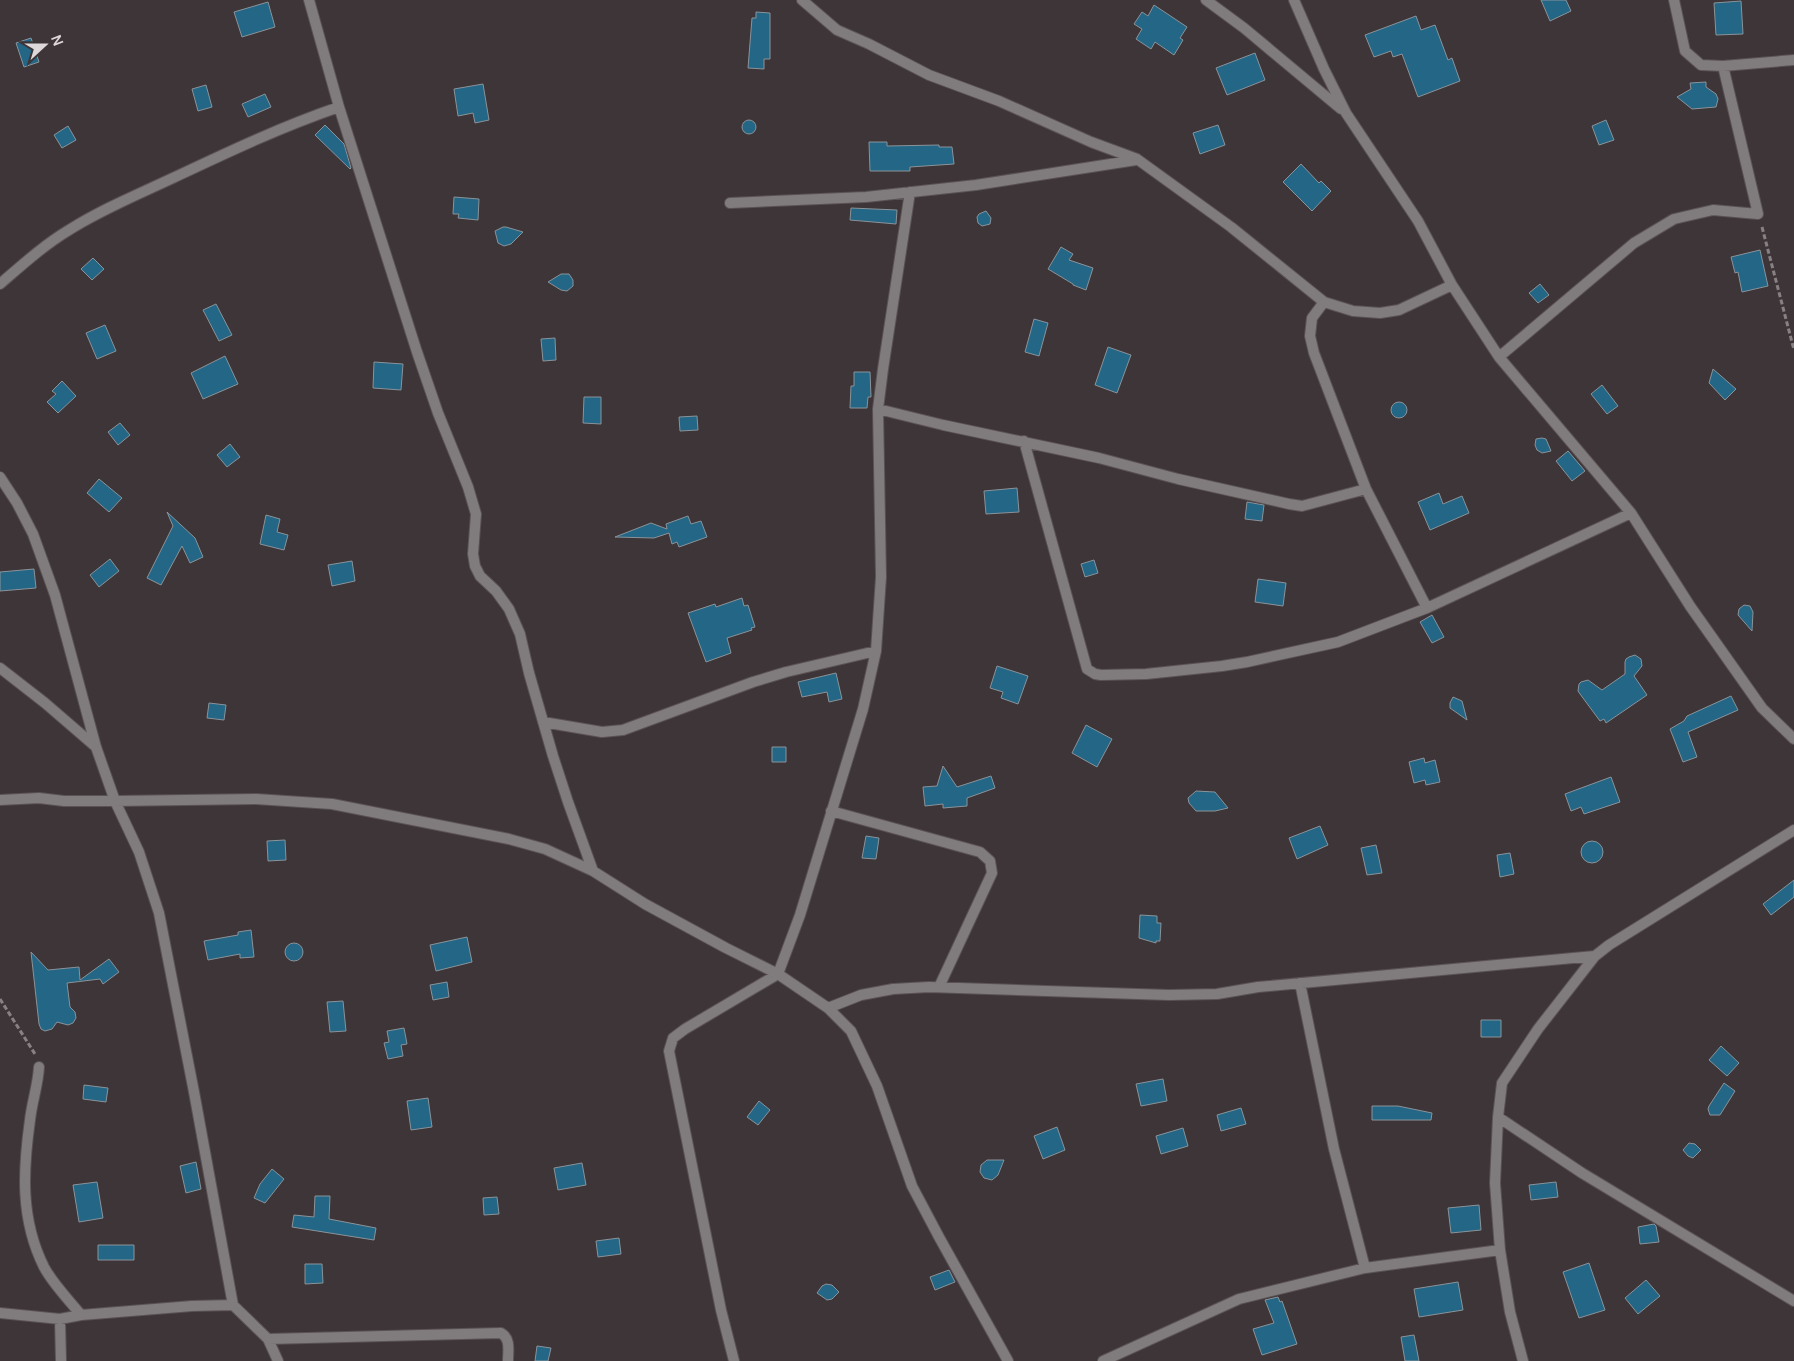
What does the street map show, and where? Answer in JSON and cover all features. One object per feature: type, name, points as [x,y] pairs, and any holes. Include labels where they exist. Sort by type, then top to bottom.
[{"type":"street","points":[[309,0],[340,107],[417,352],[438,413],[468,487],[476,514],[473,554],[475,566],[480,576],[496,591],[505,603],[520,634],[529,673],[568,802],[593,871]]},
{"type":"street","points":[[802,0],[837,30],[929,75],[999,101],[1091,142],[1137,159],[1231,227],[1324,302],[1353,312],[1380,313],[1399,310],[1452,285]]},
{"type":"street","points":[[1206,0],[1244,28],[1346,113]]},
{"type":"street","points":[[1294,0],[1324,69],[1346,113],[1418,221],[1452,285],[1499,358],[1632,513],[1690,606],[1762,708],[1794,740]]},
{"type":"street","points":[[1674,0],[1685,51],[1701,65],[1723,66],[1794,60]]},
{"type":"street","points":[[1499,358],[1634,242],[1674,219],[1713,210],[1758,214],[1723,66]]},
{"type":"street","points":[[0,284],[55,239],[106,209],[222,154],[308,118],[340,107]]},
{"type":"street","points":[[730,202],[866,197],[976,185],[1137,159]]},
{"type":"street","points":[[734,1361],[721,1310],[669,1051],[673,1038],[685,1029],[778,974],[800,914],[863,709],[876,651],[881,578],[878,409],[910,192]]},
{"type":"street","points":[[1324,302],[1312,318],[1310,336],[1314,353],[1366,489],[1427,608]]},
{"type":"street","points":[[878,409],[943,425],[1100,458],[1178,479],[1289,504],[1302,506],[1366,489]]},
{"type":"street","points":[[1024,441],[1087,669],[1101,675],[1146,674],[1247,662],[1338,642],[1427,608],[1632,513]]},
{"type":"street","points":[[0,477],[17,503],[33,534],[55,596],[96,747],[115,802],[139,852],[159,913],[191,1074],[233,1305],[268,1339],[278,1361]]},
{"type":"street","points":[[544,722],[602,732],[623,730],[753,682],[786,672],[876,651]]},
{"type":"street","points":[[0,668],[45,703],[96,747]]},
{"type":"street","points":[[0,800],[39,798],[64,801],[115,802],[256,799],[332,804],[509,839],[546,849],[593,871],[645,904],[778,974],[828,1008],[851,1031],[877,1086],[912,1186],[938,1237],[1008,1361]]},
{"type":"street","points":[[831,811],[980,852],[990,861],[992,874],[939,987]]},
{"type":"street","points":[[1523,1361],[1510,1312],[1500,1250],[1495,1183],[1498,1117],[1502,1084],[1538,1029],[1595,956],[1609,945],[1794,830]]},
{"type":"street","points":[[828,1008],[861,995],[893,989],[939,987],[1169,995],[1217,994],[1258,987],[1595,956]]},
{"type":"street","points":[[1300,983],[1334,1149],[1365,1268]]},
{"type":"street","points":[[39,1067],[27,1144],[25,1201],[28,1221],[34,1242],[45,1268],[82,1315]]},
{"type":"street","points":[[1498,1117],[1582,1173],[1794,1301]]},
{"type":"street","points":[[1103,1361],[1239,1299],[1365,1268],[1500,1250]]},
{"type":"street","points":[[0,1313],[60,1319],[82,1315],[192,1306],[233,1305]]},
{"type":"street","points":[[60,1319],[61,1361]]},
{"type":"street","points":[[268,1339],[501,1333],[508,1340],[508,1361]]},
{"type":"path","points":[[1758,214],[1794,350]]},
{"type":"path","points":[[0,999],[35,1054],[39,1067]]},
{"type":"building","points":[[1541,0],[1566,0],[1571,11],[1550,21]]},
{"type":"building","points":[[1741,1],[1743,34],[1716,35],[1714,3]]},
{"type":"building","points":[[268,2],[275,27],[242,37],[234,12]]},
{"type":"building","points":[[1154,5],[1187,27],[1180,38],[1183,40],[1174,55],[1155,42],[1151,49],[1136,39],[1142,29],[1134,24],[1142,12],[1148,16]]},
{"type":"building","points":[[756,12],[770,13],[770,59],[764,59],[764,69],[748,68],[752,18],[756,18]]},
{"type":"building","points":[[1416,16],[1421,30],[1435,25],[1448,60],[1452,58],[1460,81],[1418,97],[1402,54],[1393,57],[1391,51],[1374,57],[1365,35]]},
{"type":"building","points":[[31,38],[39,62],[24,67],[16,43]]},
{"type":"building","points":[[1255,53],[1265,80],[1227,95],[1216,68]]},
{"type":"building","points":[[1706,82],[1706,87],[1716,94],[1718,99],[1716,107],[1692,109],[1677,97],[1691,89],[1690,83]]},
{"type":"building","points":[[483,84],[489,120],[475,123],[473,113],[458,116],[454,89]]},
{"type":"building","points":[[206,85],[212,107],[198,111],[192,89]]},
{"type":"building","points":[[265,94],[271,107],[248,117],[242,104]]},
{"type":"building","points":[[746,120],[752,120],[756,127],[752,134],[746,134],[742,130],[742,124]]},
{"type":"building","points":[[1606,120],[1614,140],[1599,145],[1592,126]]},
{"type":"building","points":[[325,125],[344,144],[350,169],[315,135]]},
{"type":"building","points":[[1218,125],[1225,145],[1200,154],[1193,133]]},
{"type":"building","points":[[68,126],[76,140],[62,148],[54,135]]},
{"type":"building","points":[[869,142],[887,142],[887,146],[939,145],[939,147],[952,147],[954,164],[910,167],[910,171],[870,171]]},
{"type":"building","points":[[1301,164],[1319,183],[1321,181],[1331,191],[1312,211],[1283,182]]},
{"type":"building","points":[[454,197],[479,199],[478,220],[458,218],[459,214],[453,214]]},
{"type":"building","points":[[851,208],[897,210],[896,224],[850,220]]},
{"type":"building","points":[[986,211],[991,218],[990,224],[982,226],[978,223],[977,217]]},
{"type":"building","points":[[503,227],[523,232],[511,244],[504,246],[498,243],[495,231]]},
{"type":"building","points":[[1061,247],[1073,254],[1069,260],[1093,268],[1086,290],[1073,285],[1048,269]]},
{"type":"building","points":[[1760,250],[1768,286],[1742,292],[1738,272],[1735,273],[1731,257]]},
{"type":"building","points":[[93,258],[104,269],[92,280],[81,269]]},
{"type":"building","points":[[561,274],[569,274],[573,280],[573,286],[567,291],[561,290],[548,282]]},
{"type":"building","points":[[1540,284],[1549,295],[1538,303],[1529,293]]},
{"type":"building","points":[[216,304],[232,335],[219,341],[203,310]]},
{"type":"building","points":[[1034,319],[1048,323],[1039,356],[1025,352]]},
{"type":"building","points":[[105,325],[116,351],[97,359],[86,333]]},
{"type":"building","points":[[555,338],[556,360],[543,361],[541,339]]},
{"type":"building","points":[[1108,347],[1131,355],[1117,393],[1095,385]]},
{"type":"building","points":[[225,356],[238,384],[203,399],[191,373]]},
{"type":"building","points":[[374,362],[403,364],[401,390],[373,388]]},
{"type":"building","points":[[1713,369],[1736,389],[1725,400],[1709,383]]},
{"type":"building","points":[[854,372],[870,372],[871,397],[868,397],[867,408],[850,408],[851,386],[854,386]]},
{"type":"building","points":[[62,381],[76,396],[58,413],[47,402],[56,394],[52,391]]},
{"type":"building","points":[[1602,385],[1618,406],[1607,414],[1591,394]]},
{"type":"building","points":[[584,397],[601,397],[601,424],[583,423]]},
{"type":"building","points":[[1396,402],[1402,402],[1407,407],[1405,416],[1396,418],[1391,413],[1391,407]]},
{"type":"building","points":[[697,416],[698,430],[680,431],[679,417]]},
{"type":"building","points":[[120,423],[130,435],[118,445],[108,432]]},
{"type":"building","points":[[1536,439],[1546,439],[1551,451],[1542,453],[1537,450],[1535,445]]},
{"type":"building","points":[[230,444],[240,457],[227,467],[217,455]]},
{"type":"building","points":[[1568,451],[1585,471],[1572,481],[1556,461]]},
{"type":"building","points":[[99,479],[122,498],[109,512],[87,493]]},
{"type":"building","points":[[1017,488],[1019,512],[986,514],[984,491]]},
{"type":"building","points":[[1439,493],[1443,504],[1462,496],[1469,513],[1430,530],[1418,502]]},
{"type":"building","points":[[1247,502],[1264,505],[1262,521],[1245,519]]},
{"type":"building","points":[[167,512],[195,538],[203,557],[190,563],[182,546],[161,585],[147,578],[173,526]]},
{"type":"building","points":[[266,515],[280,519],[277,532],[288,535],[284,550],[260,544]]},
{"type":"building","points":[[688,516],[691,524],[701,521],[707,537],[679,547],[677,542],[672,544],[669,533],[654,538],[615,537],[651,523],[667,529],[666,524]]},
{"type":"building","points":[[110,559],[119,571],[99,587],[90,575]]},
{"type":"building","points":[[1094,560],[1098,573],[1085,577],[1081,564]]},
{"type":"building","points":[[352,561],[355,581],[332,586],[328,565]]},
{"type":"building","points":[[34,569],[36,588],[0,591],[0,572]]},
{"type":"building","points":[[1258,579],[1286,583],[1283,606],[1255,602]]},
{"type":"building","points":[[742,598],[744,606],[748,605],[755,627],[751,628],[752,630],[727,638],[731,653],[706,662],[688,613],[715,604],[716,607]]},
{"type":"building","points":[[1744,605],[1750,606],[1753,612],[1752,631],[1738,615],[1739,609]]},
{"type":"building","points":[[1432,615],[1444,637],[1432,643],[1420,622]]},
{"type":"building","points":[[1635,655],[1641,659],[1642,666],[1634,676],[1647,695],[1606,723],[1604,719],[1600,721],[1578,691],[1579,684],[1588,680],[1602,690],[1625,674],[1626,659]]},
{"type":"building","points":[[997,666],[1028,676],[1018,704],[1001,698],[1003,692],[990,688]]},
{"type":"building","points":[[836,673],[842,699],[829,702],[827,692],[802,697],[798,682]]},
{"type":"building","points":[[1731,696],[1738,710],[1688,732],[1697,757],[1683,762],[1670,729],[1684,721],[1687,716]]},
{"type":"building","points":[[1453,697],[1462,701],[1467,720],[1450,708]]},
{"type":"building","points":[[209,703],[226,705],[224,720],[207,718]]},
{"type":"building","points":[[1086,725],[1112,739],[1097,767],[1072,753]]},
{"type":"building","points":[[772,747],[786,747],[786,762],[772,762]]},
{"type":"building","points":[[1424,758],[1425,763],[1435,760],[1440,782],[1426,785],[1425,780],[1414,783],[1409,762]]},
{"type":"building","points":[[943,766],[957,787],[991,776],[995,788],[967,798],[967,806],[943,808],[943,804],[925,806],[923,787],[937,786]]},
{"type":"building","points":[[1611,777],[1620,802],[1584,814],[1581,807],[1571,811],[1565,794]]},
{"type":"building","points":[[1196,791],[1215,792],[1228,808],[1215,811],[1196,811],[1189,803],[1188,798]]},
{"type":"building","points":[[1320,826],[1328,845],[1297,859],[1289,838]]},
{"type":"building","points":[[866,836],[879,838],[876,859],[862,858]]},
{"type":"building","points":[[285,840],[286,860],[268,861],[267,841]]},
{"type":"building","points":[[1588,841],[1596,841],[1603,848],[1603,856],[1596,863],[1588,863],[1581,856],[1581,848]]},
{"type":"building","points":[[1376,845],[1382,873],[1367,875],[1361,848]]},
{"type":"building","points":[[1510,853],[1514,874],[1500,877],[1497,855]]},
{"type":"building","points":[[1794,880],[1794,897],[1771,915],[1763,904]]},
{"type":"building","points":[[1140,915],[1157,916],[1157,923],[1161,923],[1160,941],[1156,941],[1156,943],[1139,938]]},
{"type":"building","points":[[251,930],[254,957],[240,958],[240,954],[208,960],[204,941],[238,935],[238,932]]},
{"type":"building","points":[[467,937],[472,962],[436,971],[430,945]]},
{"type":"building","points":[[294,943],[300,946],[303,952],[300,958],[294,961],[288,958],[285,952],[288,946]]},
{"type":"building","points":[[31,952],[48,970],[79,967],[80,980],[109,959],[119,972],[103,984],[100,979],[67,983],[70,1007],[75,1012],[76,1018],[73,1023],[68,1025],[57,1022],[52,1029],[45,1031],[41,1029],[39,1024]]},
{"type":"building","points":[[447,982],[449,997],[433,1000],[430,985]]},
{"type":"building","points":[[343,1001],[346,1031],[330,1032],[327,1002]]},
{"type":"building","points":[[1481,1020],[1501,1020],[1501,1037],[1481,1037]]},
{"type":"building","points":[[404,1028],[407,1044],[401,1045],[403,1056],[388,1059],[384,1043],[389,1042],[387,1031]]},
{"type":"building","points":[[1721,1046],[1739,1063],[1727,1076],[1709,1060]]},
{"type":"building","points":[[1163,1079],[1167,1101],[1141,1106],[1136,1084]]},
{"type":"building","points":[[1724,1083],[1735,1091],[1720,1115],[1710,1115],[1709,1106]]},
{"type":"building","points":[[84,1085],[108,1088],[106,1102],[83,1099]]},
{"type":"building","points":[[428,1098],[432,1127],[411,1130],[407,1101]]},
{"type":"building","points":[[759,1101],[770,1110],[758,1125],[747,1117]]},
{"type":"building","points":[[1372,1106],[1398,1106],[1432,1113],[1431,1120],[1372,1120]]},
{"type":"building","points":[[1241,1108],[1246,1124],[1221,1131],[1217,1115]]},
{"type":"building","points":[[1057,1127],[1065,1150],[1043,1159],[1034,1136]]},
{"type":"building","points":[[1183,1128],[1188,1146],[1161,1154],[1156,1136]]},
{"type":"building","points":[[1689,1143],[1695,1144],[1701,1150],[1693,1158],[1688,1156],[1683,1150]]},
{"type":"building","points":[[987,1160],[1004,1160],[998,1175],[992,1180],[984,1178],[980,1172],[981,1165]]},
{"type":"building","points":[[196,1162],[201,1189],[186,1193],[180,1166]]},
{"type":"building","points":[[582,1163],[586,1185],[558,1190],[554,1168]]},
{"type":"building","points":[[272,1169],[284,1179],[265,1203],[254,1198],[260,1184]]},
{"type":"building","points":[[97,1182],[103,1218],[79,1222],[73,1185]]},
{"type":"building","points":[[1556,1182],[1558,1197],[1531,1200],[1529,1185]]},
{"type":"building","points":[[315,1196],[330,1196],[329,1219],[376,1228],[374,1240],[292,1227],[294,1215],[314,1217]]},
{"type":"building","points":[[497,1197],[499,1214],[484,1215],[483,1198]]},
{"type":"building","points":[[1479,1205],[1481,1230],[1451,1233],[1448,1208]]},
{"type":"building","points":[[1654,1224],[1659,1242],[1640,1244],[1638,1227]]},
{"type":"building","points":[[619,1238],[621,1254],[598,1257],[596,1241]]},
{"type":"building","points":[[98,1245],[134,1245],[134,1260],[98,1260]]},
{"type":"building","points":[[1589,1263],[1605,1310],[1579,1318],[1563,1272]]},
{"type":"building","points":[[305,1264],[322,1264],[323,1283],[305,1284]]},
{"type":"building","points":[[949,1270],[955,1282],[935,1290],[930,1277]]},
{"type":"building","points":[[1646,1280],[1660,1296],[1638,1314],[1625,1298]]},
{"type":"building","points":[[1458,1282],[1463,1310],[1419,1317],[1414,1289]]},
{"type":"building","points":[[826,1284],[832,1285],[839,1292],[832,1299],[827,1300],[817,1293]]},
{"type":"building","points":[[1278,1297],[1280,1302],[1282,1301],[1297,1344],[1262,1355],[1253,1329],[1274,1323],[1265,1300]]},
{"type":"building","points":[[1414,1335],[1419,1361],[1405,1361],[1401,1337]]},
{"type":"building","points":[[537,1346],[551,1348],[548,1361],[535,1361]]}]
